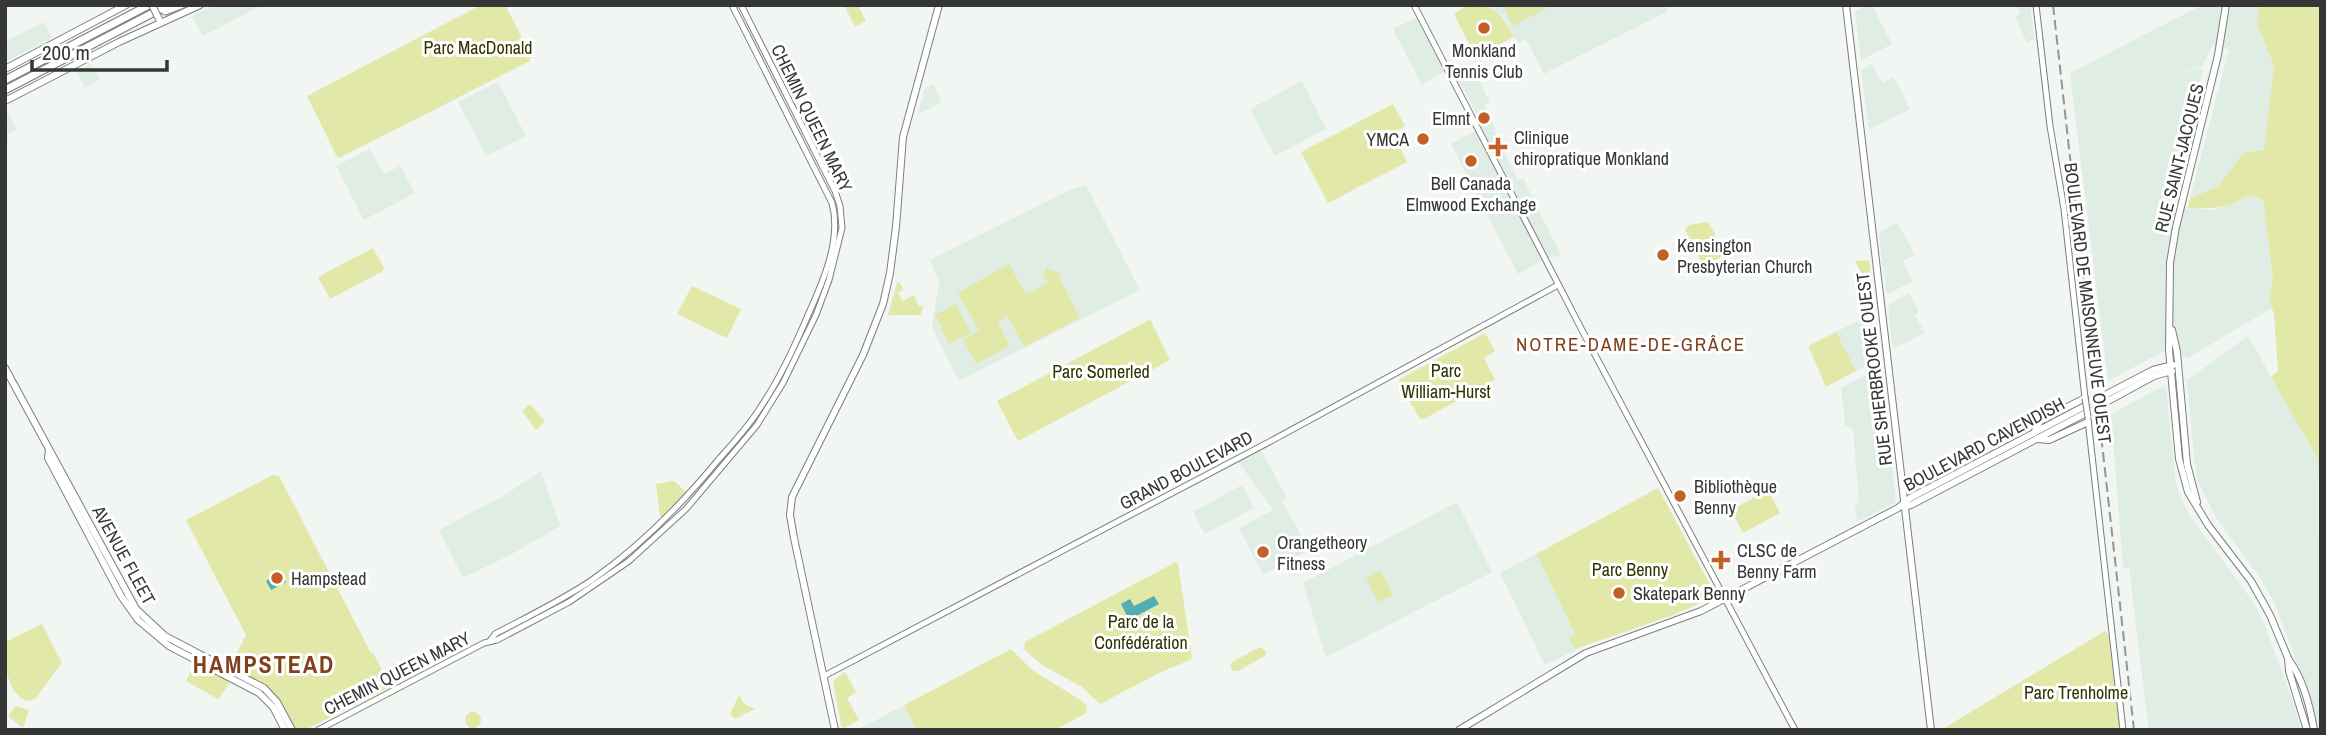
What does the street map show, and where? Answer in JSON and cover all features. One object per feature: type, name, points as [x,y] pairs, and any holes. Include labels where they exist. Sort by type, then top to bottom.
[{"type":"highway","points":[[5,90],[168,5]]},
{"type":"highway","points":[[147,16],[181,5]]},
{"type":"highway","points":[[5,80],[149,6]]},
{"type":"main road","points":[[5,69],[126,5]]},
{"type":"main road","points":[[5,101],[160,21],[200,5]]},
{"type":"main road","points":[[835,730],[794,538],[790,504],[871,339],[883,304],[897,227],[903,137],[939,5]]},
{"type":"main road","name":"RUE SHERBROOKE OUEST","points":[[1846,5],[1902,506],[1931,730]]},
{"type":"main road","name":"RUE SAINT-JACQUES","points":[[2226,5],[2218,55],[2173,240],[2169,270],[2181,471],[2188,492],[2208,525],[2256,588],[2272,619],[2302,686],[2314,730]]},
{"type":"main road","points":[[149,6],[160,21]]},
{"type":"main road","name":"AVENUE FLEET","points":[[5,368],[54,455],[125,592],[141,614],[163,635],[264,688],[277,702],[292,730]]},
{"type":"main road","points":[[2108,398],[2175,368]]},
{"type":"main road","points":[[2085,398],[2040,421],[2036,436],[2049,440],[2086,415]]},
{"type":"main road","name":"BOULEVARD CAVENDISH","points":[[1459,730],[1588,652],[1677,621],[1724,599],[1902,506],[1911,505],[2036,436],[2086,415]]},
{"type":"main road","name":"AVENUE FLEET","points":[[49,450],[48,458],[121,596],[138,620],[169,646],[259,693],[273,707],[285,730]]},
{"type":"main road","name":"RUE SAINT-JACQUES","points":[[2288,658],[2289,671],[2307,730]]},
{"type":"street","name":"CHEMIN QUEEN MARY","points":[[317,730],[490,640],[495,634],[566,596],[607,570],[654,531],[687,497],[762,406],[780,374],[819,289],[834,235],[835,219],[832,203],[732,5]]},
{"type":"street","name":"CHEMIN QUEEN MARY","points":[[490,640],[497,640],[590,589],[641,552],[679,516],[767,411],[822,300],[840,242],[840,206],[835,191],[741,5]]},
{"type":"street","points":[[1414,5],[1558,285],[1795,730]]},
{"type":"street","name":"BOULEVARD DE MAISONNEUVE OUEST","points":[[2036,5],[2050,126],[2064,209],[2123,730]]},
{"type":"street","name":"GRAND BOULEVARD","points":[[824,676],[1271,441],[1558,285]]},
{"type":"shaded area","points":[[215,5],[263,5],[203,36],[192,16]]},
{"type":"shaded area","points":[[1488,5],[1665,5],[1668,11],[1544,74],[1526,39],[1518,43],[1504,17]]},
{"type":"shaded area","points":[[1866,5],[1872,5],[1892,44],[1861,60],[1855,14]]},
{"type":"shaded area","points":[[2016,5],[2030,5],[2034,39],[2027,43],[2015,16],[2021,14]]},
{"type":"shaded area","points":[[2202,5],[2259,5],[2257,24],[2274,66],[2264,150],[2243,153],[2219,186],[2190,198],[2229,50],[2213,45],[2202,66],[2171,75],[2201,68],[2203,70],[2168,210],[2213,210],[2248,195],[2263,199],[2273,280],[2272,308],[2188,358],[2182,356],[2180,347],[2164,351],[2108,381],[2070,73]]},
{"type":"shaded area","points":[[1420,16],[1447,70],[1422,85],[1393,29]]},
{"type":"shaded area","points":[[44,22],[52,38],[5,62],[5,42]]},
{"type":"shaded area","points":[[91,64],[100,79],[85,88],[77,72]]},
{"type":"shaded area","points":[[1872,64],[1882,83],[1894,77],[1910,109],[1869,130],[1861,71]]},
{"type":"shaded area","points":[[1472,67],[1490,102],[1484,105],[1496,129],[1494,131],[1518,180],[1523,178],[1561,255],[1546,259],[1518,274],[1451,144],[1478,129],[1474,109],[1461,85],[1452,78]]},
{"type":"shaded area","points":[[1302,81],[1326,129],[1275,156],[1250,109]]},
{"type":"shaded area","points":[[498,82],[526,136],[486,156],[458,102]]},
{"type":"shaded area","points":[[933,84],[942,102],[917,115],[925,88]]},
{"type":"shaded area","points":[[5,108],[17,129],[7,134],[9,141],[5,144]]},
{"type":"shaded area","points":[[369,149],[384,174],[400,166],[415,193],[364,220],[336,166]]},
{"type":"shaded area","points":[[1086,185],[1140,290],[959,381],[932,327],[939,282],[930,260],[1072,189]]},
{"type":"shaded area","points":[[1897,222],[1915,255],[1903,261],[1913,281],[1888,294],[1879,233]]},
{"type":"shaded area","points":[[1909,293],[1919,312],[1915,315],[1925,333],[1895,348],[1892,345],[1888,305]]},
{"type":"shaded area","points":[[1873,313],[1879,358],[1856,371],[1836,332]]},
{"type":"shaded area","points":[[2248,336],[2318,459],[2321,730],[2318,730],[2308,691],[2275,604],[2258,575],[2215,516],[2198,482],[2187,380]]},
{"type":"shaded area","points":[[1878,368],[1881,370],[1896,502],[1857,522],[1855,505],[1859,502],[1853,429],[1845,425],[1841,388]]},
{"type":"shaded area","points":[[2162,387],[2166,388],[2176,483],[2182,500],[2192,519],[2254,603],[2264,623],[2301,730],[2247,730],[2245,721],[2246,730],[2149,730],[2129,568],[2123,568],[2111,414]]},
{"type":"shaded area","points":[[1260,448],[1287,498],[1282,501],[1309,550],[1263,575],[1239,528],[1273,510],[1237,460]]},
{"type":"shaded area","points":[[541,471],[560,526],[463,578],[439,530],[503,496]]},
{"type":"shaded area","points":[[1242,485],[1254,508],[1205,534],[1193,512]]},
{"type":"shaded area","points":[[1457,502],[1492,572],[1326,657],[1303,583]]},
{"type":"shaded area","points":[[1536,554],[1582,647],[1545,665],[1500,573]]},
{"type":"shaded area","points":[[904,705],[917,730],[858,730]]},
{"type":"green space","name":"Parc MacDonald","points":[[481,5],[505,5],[532,57],[530,61],[337,157],[307,96]]},
{"type":"green space","points":[[844,5],[858,5],[866,21],[855,27]]},
{"type":"green space","name":"Monkland Tennis Club","points":[[1468,5],[1497,12],[1514,37],[1476,57],[1454,14]]},
{"type":"green space","points":[[1503,5],[1548,5],[1549,7],[1513,26]]},
{"type":"green space","points":[[2259,5],[2321,5],[2321,556],[2318,459],[2271,377],[2278,371],[2274,314],[2269,300],[2273,280],[2263,199],[2248,195],[2226,206],[2188,208],[2190,198],[2219,186],[2243,153],[2264,150],[2274,66],[2257,24]]},
{"type":"green space","points":[[1393,104],[1405,126],[1393,133],[1407,162],[1328,203],[1301,152]]},
{"type":"green space","points":[[1708,222],[1721,245],[1721,257],[1704,267],[1685,230],[1688,225]]},
{"type":"green space","points":[[373,248],[384,268],[383,271],[330,299],[318,277]]},
{"type":"green space","points":[[1869,260],[1873,293],[1872,294],[1855,261]]},
{"type":"green space","points":[[1009,264],[1026,294],[1050,282],[1043,278],[1047,268],[1060,273],[1059,277],[1080,318],[1024,347],[1008,316],[998,322],[1010,346],[976,364],[963,339],[979,330],[958,293]]},
{"type":"green space","points":[[900,282],[903,290],[898,293],[902,301],[914,295],[919,306],[923,305],[921,315],[888,315],[897,283]]},
{"type":"green space","points":[[692,286],[741,309],[727,338],[677,314]]},
{"type":"green space","points":[[956,304],[971,333],[949,344],[935,315]]},
{"type":"green space","name":"Parc Somerled","points":[[1149,320],[1170,360],[1018,441],[997,401]]},
{"type":"green space","points":[[1836,332],[1856,371],[1826,387],[1808,346]]},
{"type":"green space","name":"Parc William-Hurst","points":[[1485,333],[1495,351],[1484,358],[1495,380],[1424,419],[1419,418],[1399,382],[1400,379]]},
{"type":"green space","points":[[530,404],[545,421],[536,430],[522,411]]},
{"type":"green space","points":[[273,475],[279,476],[391,687],[305,730],[296,730],[283,707],[269,691],[230,666],[246,635],[186,520]]},
{"type":"green space","points":[[674,481],[687,493],[662,519],[656,484]]},
{"type":"green space","name":"Parc Benny","points":[[1658,488],[1716,596],[1673,615],[1575,649],[1569,638],[1576,635],[1536,554]]},
{"type":"green space","points":[[1768,490],[1780,513],[1743,533],[1731,510]]},
{"type":"green space","name":"Parc de la Confédération","points":[[1176,562],[1192,657],[1190,660],[1100,704],[1082,687],[1042,665],[1024,649],[1025,642]]},
{"type":"green space","points":[[1380,570],[1393,595],[1378,602],[1366,578]]},
{"type":"green space","points":[[42,624],[62,663],[35,699],[26,701],[10,683],[5,642]]},
{"type":"green space","name":"Parc Trenholme","points":[[2105,631],[2109,635],[2120,730],[1941,730]]},
{"type":"green space","points":[[1260,647],[1266,651],[1265,656],[1238,671],[1233,671],[1230,666],[1232,662]]},
{"type":"green space","name":"Parc de la Confédération","points":[[1011,649],[1032,670],[1082,701],[1087,706],[1086,713],[1055,730],[917,730],[904,705]]},
{"type":"green space","points":[[195,663],[231,681],[218,699],[186,681]]},
{"type":"green space","points":[[845,672],[856,692],[847,698],[859,720],[844,728],[841,725],[833,681]]},
{"type":"green space","points":[[739,695],[744,704],[755,709],[735,719],[730,714]]},
{"type":"green space","points":[[16,706],[29,710],[23,728],[9,717]]},
{"type":"green space","points":[[473,712],[481,720],[473,728],[465,720]]},
{"type":"water","name":"Hampstead","points":[[279,570],[286,582],[271,590],[266,581]]},
{"type":"water","points":[[1154,596],[1159,604],[1129,620],[1121,604],[1130,599],[1134,606]]},
{"type":"tunnel","points":[[2084,406],[2107,394]]},
{"type":"tunnel","points":[[2084,414],[2108,401]]},
{"type":"railway","points":[[2053,5],[2134,730]]},
{"type":"place","name":"Monkland Tennis Club","points":[[1484,28]]},
{"type":"place","name":"Elmnt","points":[[1484,118]]},
{"type":"place","name":"YMCA","points":[[1423,139]]},
{"type":"place","name":"Clinique chiropratique Monkland","points":[[1498,147]]},
{"type":"place","name":"Bell Canada Elmwood Exchange","points":[[1471,161]]},
{"type":"place","name":"Kensington Presbyterian Church","points":[[1663,255]]},
{"type":"place","name":"Bibliothèque Benny","points":[[1680,496]]},
{"type":"place","name":"Orangetheory Fitness","points":[[1263,552]]},
{"type":"place","name":"CLSC de Benny Farm","points":[[1721,560]]},
{"type":"place","name":"Hampstead","points":[[277,578]]},
{"type":"place","name":"Skatepark Benny","points":[[1619,593]]},
{"type":"district","name":"NOTRE-DAME-DE-GRÂCE","points":[[1631,344]]},
{"type":"district","name":"HAMPSTEAD","points":[[264,664]]}]
